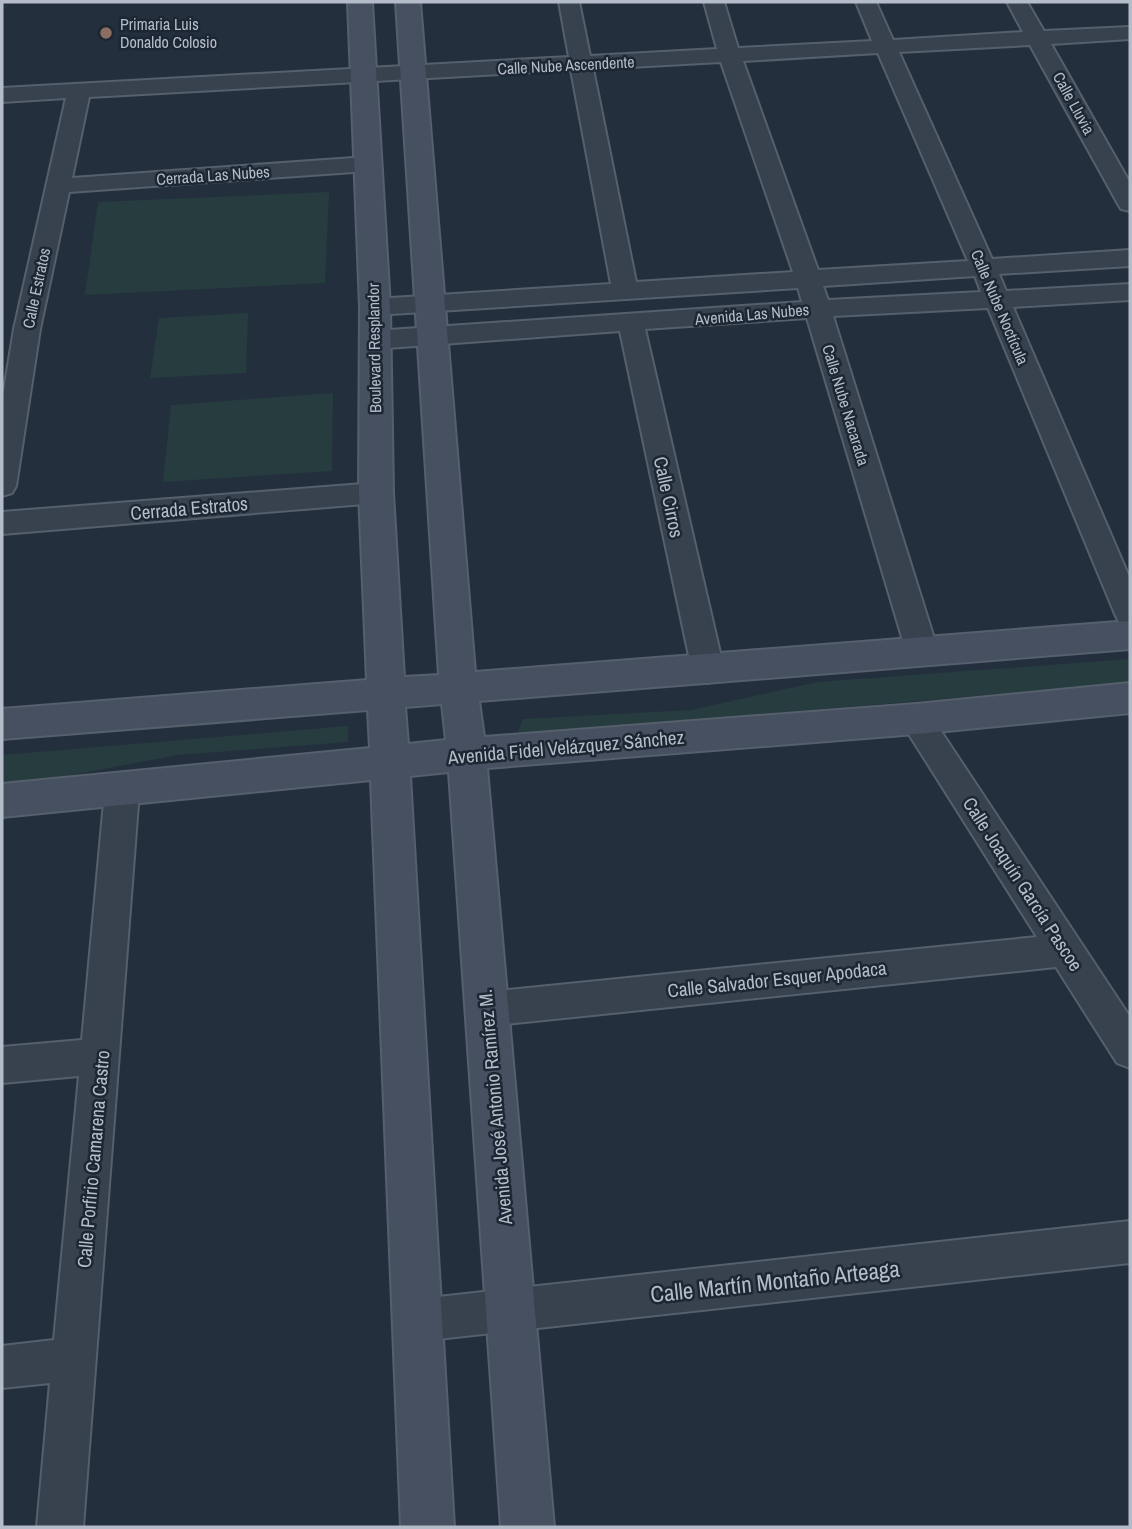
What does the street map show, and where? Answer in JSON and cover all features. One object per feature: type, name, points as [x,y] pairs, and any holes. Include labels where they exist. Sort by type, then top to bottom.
[{"type":"main road","name":"Boulevard Resplandor","points":[[360,2],[375,307],[376,493],[387,694]]},
{"type":"main road","points":[[408,2],[458,687]]},
{"type":"main road","points":[[2,724],[1130,635]]},
{"type":"main road","name":"Avenida José Antonio Ramírez M.","points":[[458,687],[467,754],[528,1527]]},
{"type":"main road","points":[[387,694],[420,1320],[428,1527]]},
{"type":"main road","name":"Avenida Fidel Velázquez Sánchez","points":[[2,801],[122,791],[467,754],[916,719],[1130,698]]},
{"type":"street","points":[[569,2],[579,65],[625,291]]},
{"type":"street","name":"Calle Nube Nacarada","points":[[714,2],[817,309],[922,650]]},
{"type":"street","name":"Calle Nube Noctícula","points":[[866,2],[983,265],[1130,614]]},
{"type":"street","name":"Calle Lluvia","points":[[1017,2],[1130,204]]},
{"type":"street","name":"Calle Nube Ascendente","points":[[2,95],[1130,33]]},
{"type":"street","name":"Calle Estratos","points":[[2,486],[14,329],[59,186],[79,91]]},
{"type":"street","name":"Cerrada Las Nubes","points":[[59,186],[368,164]]},
{"type":"street","name":"Avenida Las Nubes","points":[[375,307],[983,265],[1130,258]]},
{"type":"street","name":"Avenida Las Nubes","points":[[374,340],[817,309],[1130,292]]},
{"type":"street","name":"Calle Cirros","points":[[631,324],[708,670]]},
{"type":"street","name":"Cerrada Estratos","points":[[2,523],[376,493]]},
{"type":"street","name":"Calle Joaquín García Pascoe","points":[[916,719],[1130,1050]]},
{"type":"street","name":"Calle Porfirio Camarena Castro","points":[[60,1527],[102,1056],[122,791]]},
{"type":"street","name":"Calle Salvador Esquer Apodaca","points":[[487,1009],[1066,950]]},
{"type":"street","points":[[2,1065],[102,1056]]},
{"type":"street","name":"Calle Martín Montaño Arteaga","points":[[420,1320],[1130,1242]]},
{"type":"street","points":[[2,1367],[76,1359]]},
{"type":"green space","points":[[329,192],[325,283],[85,295],[98,202]]},
{"type":"green space","points":[[248,313],[246,373],[150,378],[159,318]]},
{"type":"green space","points":[[333,393],[332,471],[163,482],[171,405]]},
{"type":"green space","points":[[1130,659],[1130,683],[517,735],[523,719],[691,710],[817,682]]},
{"type":"green space","points":[[348,726],[348,742],[178,755],[46,780],[2,784],[2,755]]},
{"type":"place","name":"Primaria Luis Donaldo Colosio","points":[[106,33]]}]
